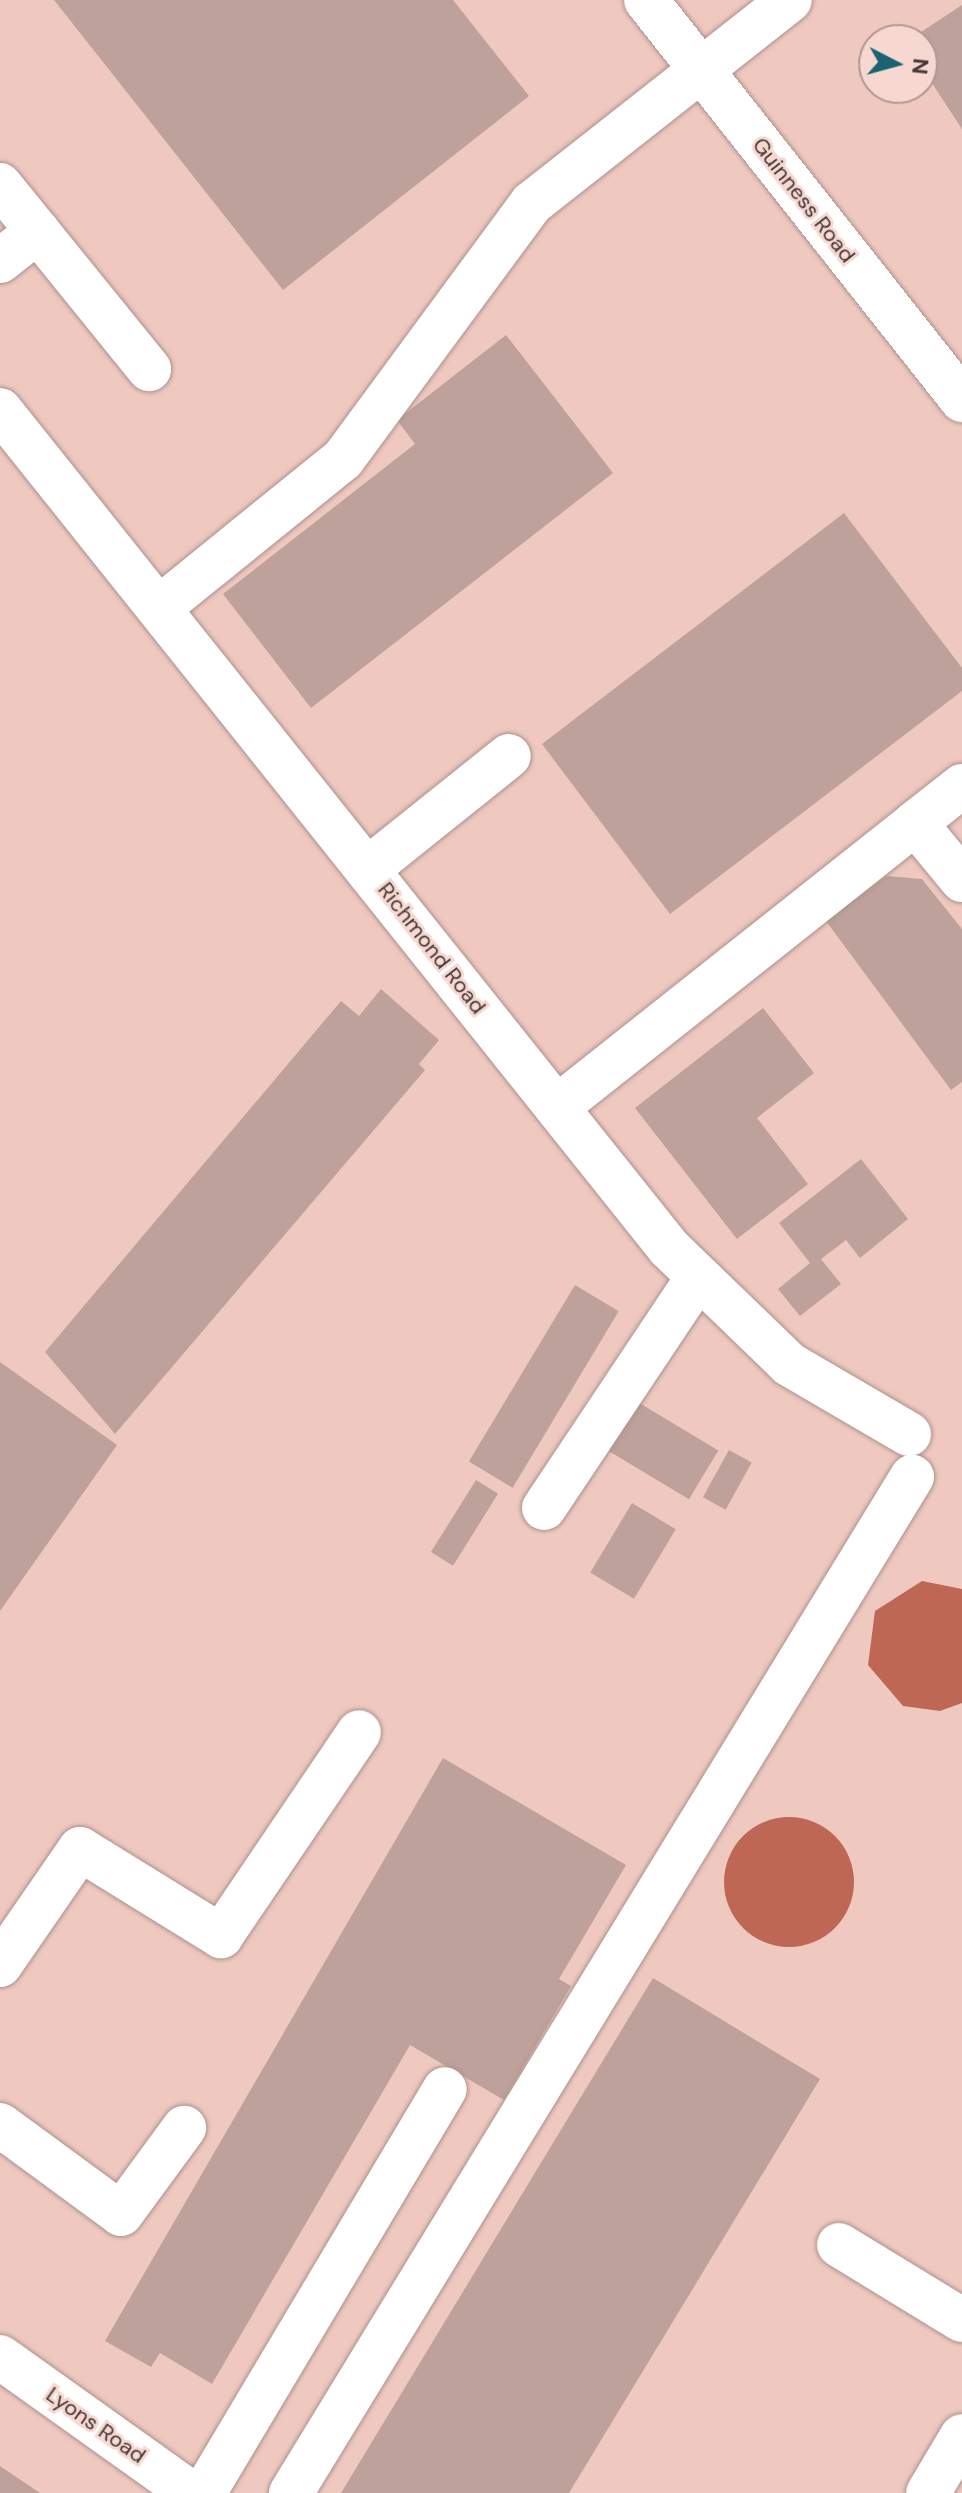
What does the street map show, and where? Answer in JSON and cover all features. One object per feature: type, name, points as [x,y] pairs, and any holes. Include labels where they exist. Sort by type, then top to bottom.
[{"type":"street","name":"Guinness Road","points":[[646,0],[962,400]]},
{"type":"street","points":[[159,608],[343,459],[532,203],[790,0]]},
{"type":"street","points":[[0,185],[149,369]]},
{"type":"street","points":[[0,261],[38,231]]},
{"type":"street","name":"Richmond Road","points":[[0,410],[697,1279],[789,1364],[909,1434]]},
{"type":"street","points":[[369,868],[509,756]]},
{"type":"street","points":[[557,1107],[962,786]]},
{"type":"street","points":[[915,823],[962,880]]},
{"type":"street","points":[[544,1508],[697,1279]]},
{"type":"street","points":[[291,2493],[912,1477]]},
{"type":"street","points":[[0,1965],[80,1849],[221,1936],[359,1732]]},
{"type":"street","points":[[204,2493],[445,2089]]},
{"type":"street","points":[[0,2125],[121,2214],[184,2128]]},
{"type":"street","points":[[839,2245],[962,2320]]},
{"type":"street","name":"Lyons Road","points":[[0,2357],[191,2493]]},
{"type":"street","points":[[928,2493],[962,2436]]},
{"type":"shaded area","points":[[0,0],[962,0],[962,2493],[0,2493]]},
{"type":"shaded area","points":[[922,1581],[962,1589],[962,1703],[940,1711],[903,1706],[868,1665],[875,1611]]},
{"type":"shaded area","points":[[789,1817],[814,1822],[835,1836],[849,1857],[854,1882],[849,1907],[835,1928],[814,1942],[789,1947],[764,1942],[743,1928],[729,1907],[724,1882],[729,1857],[743,1836],[764,1822]]},
{"type":"building","points":[[54,0],[453,0],[529,96],[283,290]]},
{"type":"building","points":[[962,5],[962,129],[938,92],[938,24],[933,24]]},
{"type":"building","points":[[506,335],[613,473],[311,708],[223,594],[415,444],[397,420]]},
{"type":"building","points":[[844,513],[962,668],[962,691],[670,914],[542,744]]},
{"type":"building","points":[[886,876],[922,879],[962,929],[962,1082],[951,1090],[826,921]]},
{"type":"building","points":[[381,989],[439,1040],[419,1064],[425,1070],[115,1434],[45,1352],[341,1001],[359,1016]]},
{"type":"building","points":[[763,1008],[814,1073],[757,1118],[808,1184],[737,1239],[635,1108]]},
{"type":"building","points":[[861,1159],[908,1219],[860,1258],[846,1240],[821,1259],[841,1284],[800,1316],[778,1289],[810,1263],[779,1223]]},
{"type":"building","points":[[575,1285],[619,1311],[513,1488],[469,1462]]},
{"type":"building","points":[[0,1362],[117,1445],[0,1611]]},
{"type":"building","points":[[636,1401],[718,1450],[689,1499],[607,1450]]},
{"type":"building","points":[[729,1450],[752,1463],[726,1510],[703,1497]]},
{"type":"building","points":[[476,1480],[498,1494],[453,1566],[431,1552]]},
{"type":"building","points":[[632,1503],[676,1529],[634,1599],[590,1572]]},
{"type":"building","points":[[443,1758],[626,1865],[559,1979],[571,1986],[504,2100],[410,2045],[212,2384],[160,2353],[151,2367],[105,2341]]},
{"type":"building","points":[[653,1978],[820,2079],[569,2493],[341,2493]]},
{"type":"building","points":[[0,2466],[40,2493],[0,2493]]}]
